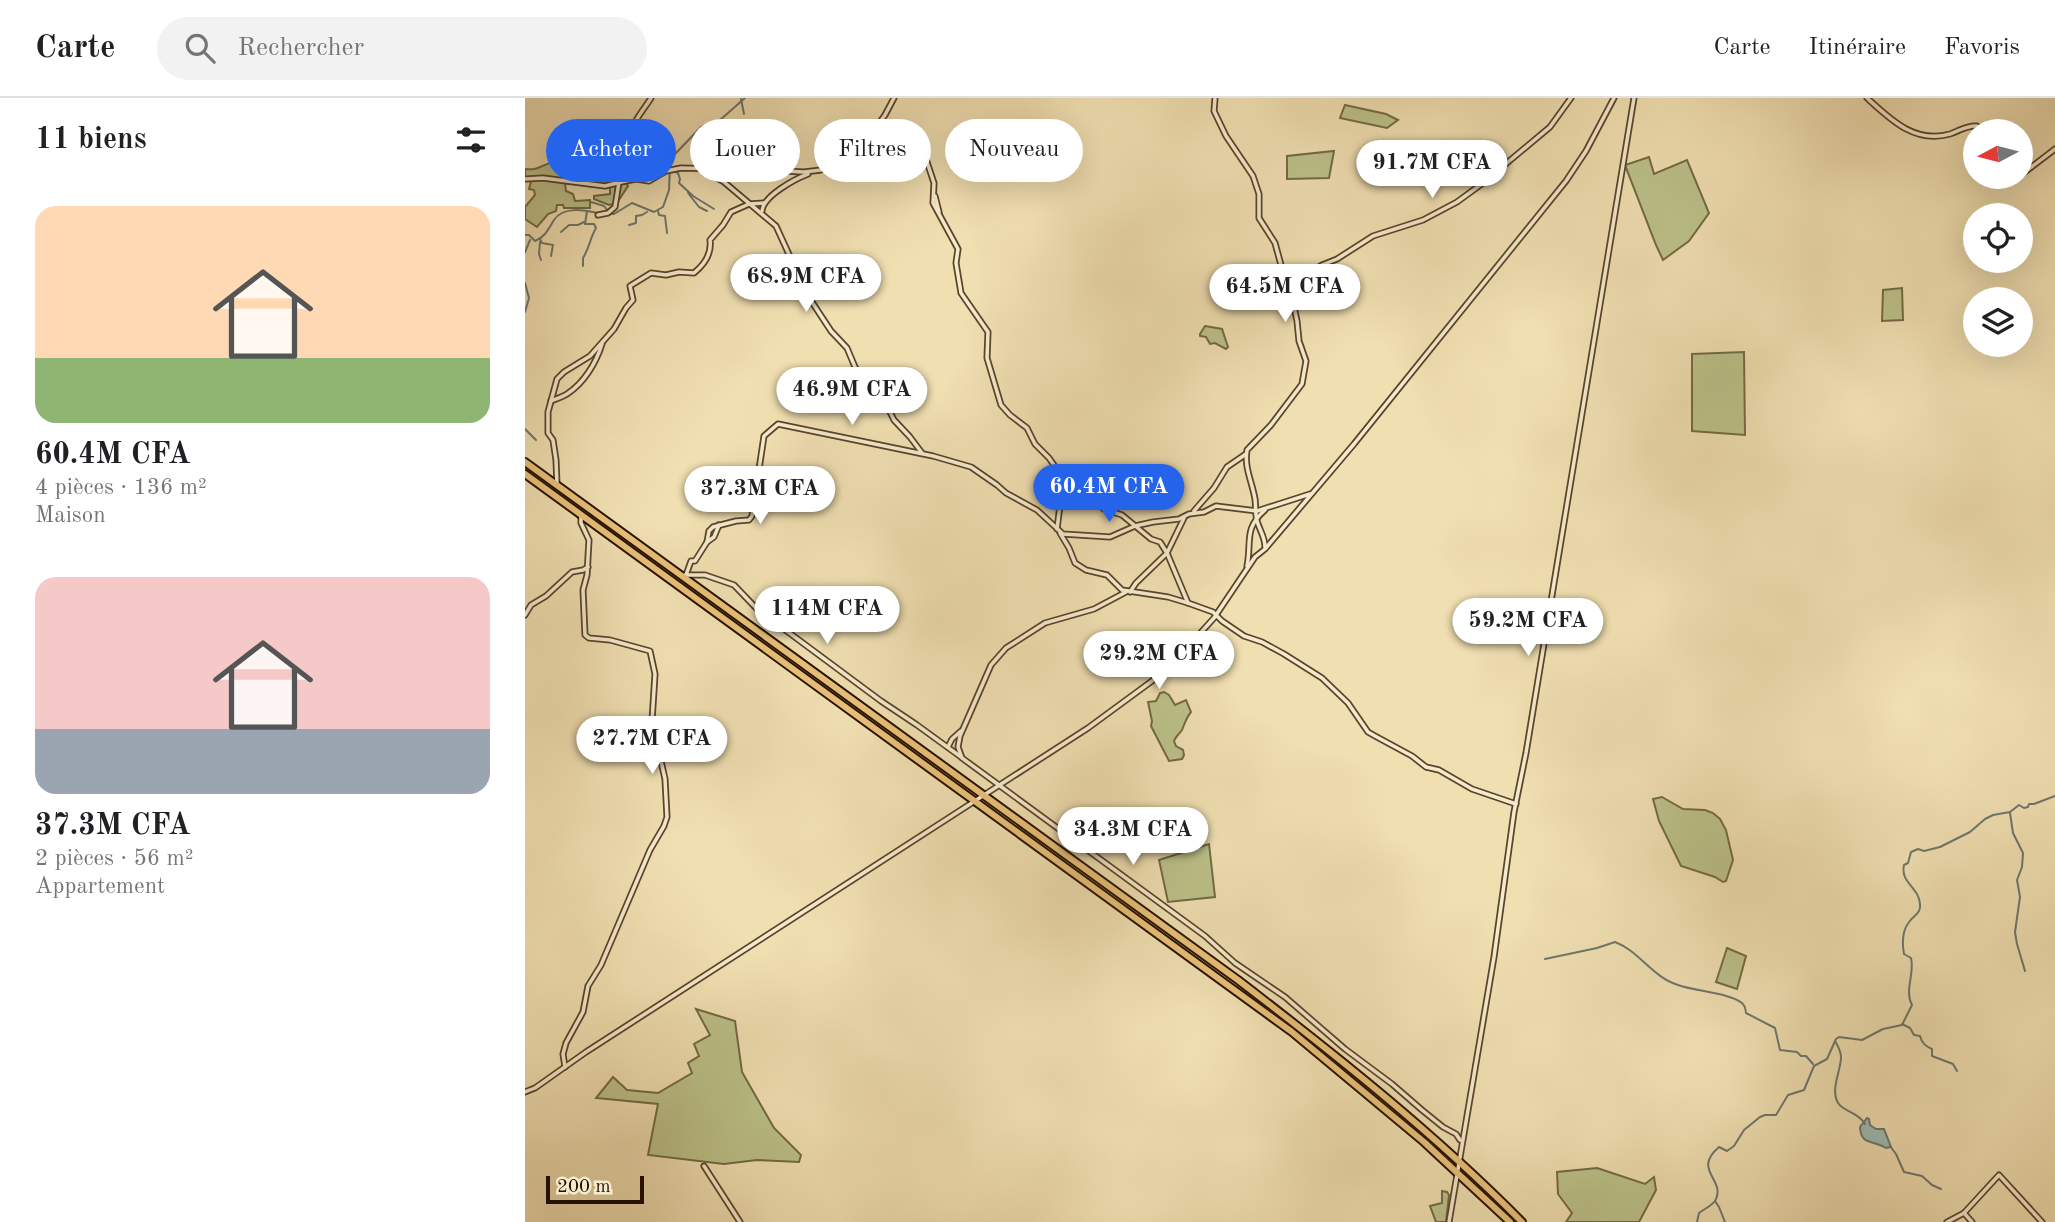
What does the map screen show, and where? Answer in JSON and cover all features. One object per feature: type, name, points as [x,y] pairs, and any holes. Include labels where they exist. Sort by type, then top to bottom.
[{"type":"highway","points":[[525,463],[683,575],[1261,997],[1349,1066],[1458,1160],[1522,1222]]},
{"type":"highway","points":[[525,474],[1292,1032],[1457,1171],[1510,1222]]},
{"type":"street","points":[[638,119],[650,98]]},
{"type":"street","points":[[882,119],[894,98]]},
{"type":"street","points":[[1215,98],[1215,111],[1226,136],[1254,176],[1259,194],[1259,218],[1275,243],[1293,302],[1299,341],[1306,361],[1304,379],[1280,414],[1247,450],[1246,467],[1265,549]]},
{"type":"street","points":[[1287,287],[1322,265],[1337,260],[1373,236],[1423,220],[1457,202],[1549,127],[1571,98]]},
{"type":"street","points":[[525,1092],[1089,728],[1152,681],[1216,615],[1255,557],[1265,549],[1312,493],[1566,181],[1586,151],[1614,98]]},
{"type":"street","points":[[1448,1222],[1494,957],[1516,804],[1634,98]]},
{"type":"street","points":[[1867,98],[1907,131],[1931,136],[1963,130]]},
{"type":"street","points":[[2033,166],[2055,149]]},
{"type":"street","points":[[931,170],[935,183],[933,203],[958,249],[956,263],[961,293],[988,332],[987,358],[1000,401],[1010,415],[1027,428],[1035,444],[1063,478],[1104,509],[1122,515],[1151,539],[1160,542],[1188,603]]},
{"type":"street","points":[[763,213],[764,203],[779,189],[814,172]]},
{"type":"street","points":[[525,179],[546,177]]},
{"type":"street","points":[[577,182],[605,186],[620,182],[615,207],[608,214],[598,215]]},
{"type":"street","points":[[723,182],[763,213],[779,230],[808,296],[831,331],[847,348],[870,392],[889,410],[923,455]]},
{"type":"street","points":[[557,486],[556,460],[548,433],[548,412],[557,379],[585,360],[614,329],[633,300],[629,286],[651,273],[694,273],[707,258],[713,235],[731,212],[749,204],[764,203]]},
{"type":"street","points":[[551,401],[568,394],[582,379],[595,363],[602,342]]},
{"type":"street","points":[[1461,1142],[1457,1134],[1443,1127],[1285,998],[1235,963],[1205,936],[757,609],[734,585],[705,575],[683,575],[707,542],[709,531],[719,525],[749,520],[752,516],[764,436],[778,425],[923,455],[975,469],[1006,493],[1037,510],[1058,531],[1078,566],[1107,575],[1128,592],[1168,597],[1213,612],[1244,636],[1262,642],[1322,678],[1348,703],[1368,732],[1412,756],[1426,767],[1439,770],[1472,789],[1516,804]]},
{"type":"street","points":[[1192,513],[1214,488],[1227,467],[1247,454]]},
{"type":"street","points":[[1055,467],[1056,491],[1060,505],[1058,531]]},
{"type":"street","points":[[1058,531],[1110,537],[1135,526],[1184,517],[1221,505],[1255,511],[1312,493]]},
{"type":"street","points":[[1247,568],[1250,527],[1256,517],[1266,509]]},
{"type":"street","points":[[565,1067],[563,1054],[566,1043],[579,1021],[588,986],[613,938],[650,850],[664,826],[668,807],[664,773],[652,721],[655,674],[652,654],[647,649],[617,641],[586,637],[583,590],[589,540],[580,514]]},
{"type":"street","points":[[962,758],[958,747],[963,730],[991,665],[1006,648],[1045,623],[1094,609],[1128,592],[1167,553],[1184,517]]},
{"type":"street","points":[[1069,548],[1069,540],[1075,534]]},
{"type":"street","points":[[525,615],[531,605],[546,596],[572,572],[587,567]]},
{"type":"street","points":[[948,747],[952,739],[963,730]]},
{"type":"street","points":[[704,1166],[740,1222]]},
{"type":"street","points":[[1947,1222],[1964,1213],[1999,1175],[2042,1222]]},
{"type":"street","points":[[1964,1213],[1972,1222]]},
{"type":"green space","points":[[1345,105],[1386,114],[1398,120],[1387,128],[1340,118]]},
{"type":"green space","points":[[1334,151],[1329,178],[1287,179],[1287,156]]},
{"type":"green space","points":[[1649,157],[1654,174],[1687,160],[1709,213],[1689,241],[1663,260],[1625,165]]},
{"type":"green space","points":[[546,165],[546,182],[584,182],[593,185],[598,182],[626,182],[628,186],[617,203],[609,205],[594,199],[594,196],[610,194],[610,185],[596,187],[565,183],[566,191],[573,194],[575,201],[590,200],[590,208],[564,208],[563,205],[557,205],[556,211],[548,214],[537,227],[525,219],[525,207],[535,195],[534,190],[529,189],[532,178],[525,179],[525,169]]},
{"type":"green space","points":[[1902,288],[1903,320],[1882,321],[1883,290]]},
{"type":"green space","points":[[1205,326],[1222,329],[1228,347],[1226,349],[1215,343],[1210,344],[1206,337],[1200,336]]},
{"type":"green space","points":[[1744,352],[1745,435],[1692,431],[1692,354]]},
{"type":"green space","points":[[1164,692],[1175,705],[1186,700],[1191,712],[1174,741],[1176,746],[1183,750],[1182,759],[1169,761],[1151,726],[1148,702],[1156,701],[1160,693]]},
{"type":"green space","points":[[1662,797],[1683,809],[1705,810],[1720,819],[1726,830],[1733,860],[1726,881],[1681,866],[1659,821],[1653,799]]},
{"type":"green space","points":[[1209,844],[1215,897],[1168,902],[1159,860]]},
{"type":"green space","points":[[1727,948],[1746,956],[1737,989],[1716,982]]},
{"type":"green space","points":[[696,1009],[735,1021],[742,1072],[774,1128],[801,1155],[799,1162],[757,1160],[724,1164],[648,1155],[658,1104],[596,1098],[613,1077],[627,1090],[658,1093],[692,1073],[688,1063],[699,1056],[694,1044],[710,1035]]},
{"type":"green space","points":[[1597,1168],[1645,1184],[1654,1177],[1656,1190],[1639,1222],[1566,1222],[1572,1213],[1558,1194],[1557,1172]]},
{"type":"green space","points":[[1442,1191],[1449,1195],[1446,1222],[1436,1222],[1430,1206],[1442,1203]]},
{"type":"water","points":[[1867,1118],[1870,1125],[1876,1129],[1884,1129],[1891,1147],[1886,1148],[1865,1140],[1860,1127]]},
{"type":"waterway","points":[[607,214],[614,214],[632,203],[654,212],[663,207],[669,190],[670,164],[675,154],[701,127],[720,120],[745,98]]},
{"type":"waterway","points":[[741,99],[744,114]]},
{"type":"waterway","points":[[676,172],[679,183],[714,209]]},
{"type":"waterway","points":[[688,193],[699,207],[707,211]]},
{"type":"waterway","points":[[591,202],[604,206],[608,211]]},
{"type":"waterway","points":[[525,235],[535,241],[546,233],[558,216],[568,211],[598,213]]},
{"type":"waterway","points":[[583,266],[583,258],[596,228],[594,224],[585,224],[587,211]]},
{"type":"waterway","points":[[658,211],[659,215],[665,216],[667,233]]},
{"type":"waterway","points":[[629,225],[636,223],[636,216],[647,212]]},
{"type":"waterway","points":[[561,232],[569,225],[584,222]]},
{"type":"waterway","points":[[540,239],[542,243],[553,245],[551,256]]},
{"type":"waterway","points":[[525,252],[530,240]]},
{"type":"waterway","points":[[540,242],[541,260]]},
{"type":"waterway","points":[[525,283],[529,298],[525,312]]},
{"type":"waterway","points":[[525,429],[536,440]]},
{"type":"waterway","points":[[1697,1222],[1699,1213],[1716,1199],[1718,1192],[1708,1162],[1719,1147],[1727,1151],[1734,1146],[1744,1130],[1760,1117],[1776,1115],[1788,1095],[1804,1090],[1814,1066],[1827,1059],[1836,1039],[1839,1037],[1862,1040],[1883,1029],[1902,1025],[1912,1005],[1909,994],[1912,964],[1911,958],[1904,954],[1903,937],[1905,929],[1920,907],[1917,893],[1903,871],[1911,852],[1940,847],[1970,832],[1993,815],[2010,812],[2019,805],[2028,807],[2029,804],[2055,796]]},
{"type":"waterway","points":[[2010,813],[2013,833],[2023,853],[2017,880],[2020,897],[2015,932],[2025,971]]},
{"type":"waterway","points":[[1545,959],[1615,942],[1669,981],[1742,1003],[1746,1013],[1775,1028],[1780,1050],[1797,1052],[1806,1056],[1813,1064]]},
{"type":"waterway","points":[[1902,1024],[1910,1028],[1914,1035],[1920,1036],[1932,1049],[1932,1056],[1953,1064],[1957,1071]]},
{"type":"waterway","points":[[1835,1041],[1841,1057],[1835,1086],[1836,1098],[1841,1106],[1865,1124]]},
{"type":"waterway","points":[[1890,1146],[1904,1172],[1922,1176],[1941,1189]]},
{"type":"waterway","points":[[1715,1201],[1725,1222]]}]
